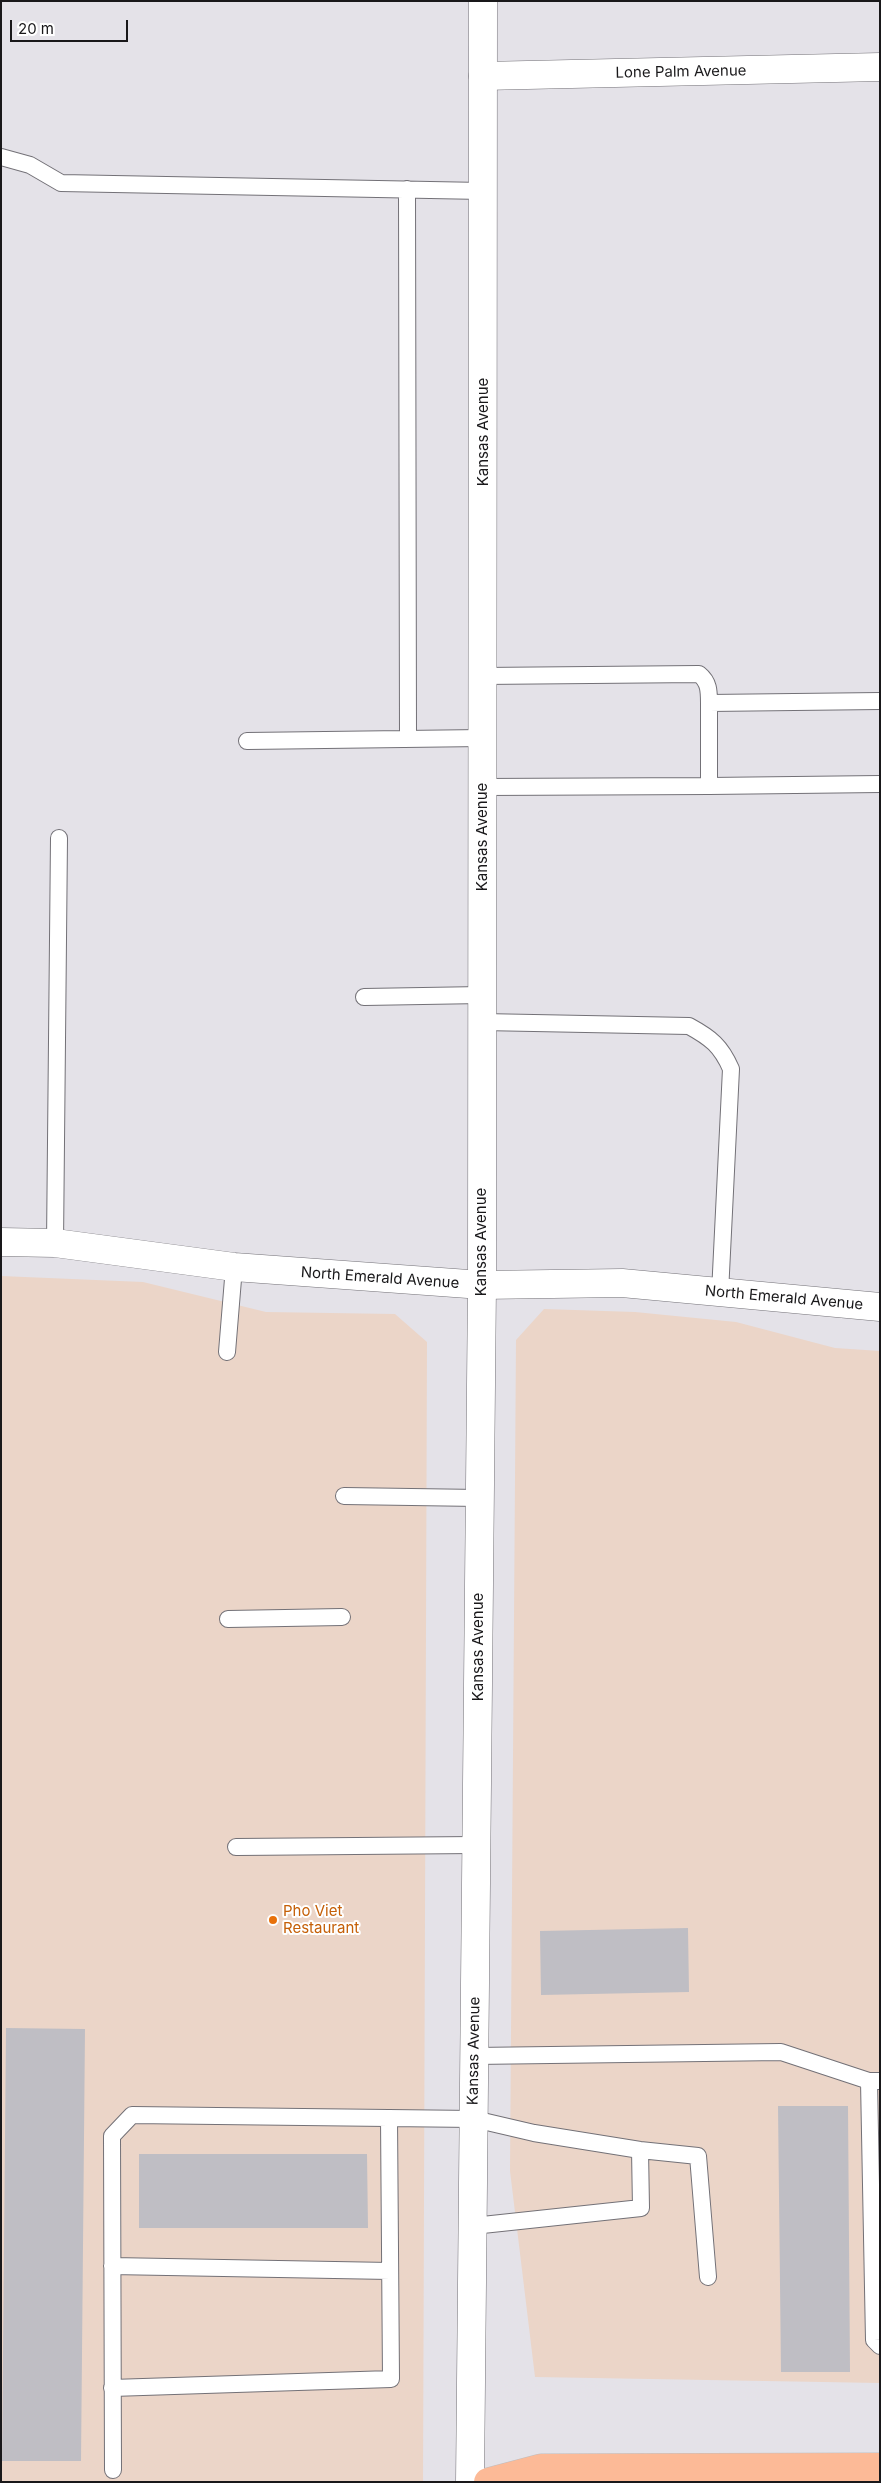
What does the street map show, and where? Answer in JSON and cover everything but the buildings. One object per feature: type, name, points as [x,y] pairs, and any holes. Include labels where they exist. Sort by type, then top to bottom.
[{"type":"highway","points":[[488,2482],[541,2468],[880,2467]]},
{"type":"main road","name":"Kansas Avenue","points":[[470,2482],[482,1285],[483,1]]},
{"type":"main road","name":"Lone Palm Avenue","points":[[483,76],[880,67]]},
{"type":"main road","name":"North Emerald Avenue","points":[[1,1242],[55,1243],[234,1267],[482,1285],[622,1283],[880,1307]]},
{"type":"lane","points":[[1,157],[30,165],[61,183],[483,191]]},
{"type":"lane","points":[[407,189],[408,739]]},
{"type":"lane","points":[[482,676],[699,674],[705,679],[709,688],[709,786]]},
{"type":"lane","points":[[709,703],[880,701]]},
{"type":"lane","points":[[247,741],[482,738]]},
{"type":"lane","points":[[482,787],[880,784]]},
{"type":"lane","points":[[55,1243],[59,838]]},
{"type":"lane","points":[[364,997],[689,1026],[706,1035],[723,1051],[731,1069],[720,1293]]},
{"type":"lane","points":[[227,1352],[234,1267]]},
{"type":"lane","points":[[344,1496],[479,1498]]},
{"type":"lane","points":[[228,1619],[342,1617]]},
{"type":"lane","points":[[236,1847],[476,1845]]},
{"type":"lane","points":[[474,2056],[781,2052],[875,2081],[874,2340],[880,2346]]},
{"type":"lane","points":[[113,2470],[112,2136],[132,2116],[474,2119],[534,2133],[640,2150],[698,2156],[708,2277]]},
{"type":"lane","points":[[112,2388],[391,2379],[389,2118]]},
{"type":"lane","points":[[473,2226],[641,2208],[640,2150]]},
{"type":"lane","points":[[112,2266],[390,2272]]},
{"type":"shaded area","points":[[1,1276],[143,1282],[266,1312],[395,1314],[427,1342],[423,2482],[1,2482]]},
{"type":"shaded area","points":[[544,1309],[635,1312],[736,1322],[835,1348],[880,1351],[880,2383],[535,2377],[510,2171],[516,1340]]},
{"type":"place","name":"Pho Viet Restaurant","points":[[273,1920]]}]
